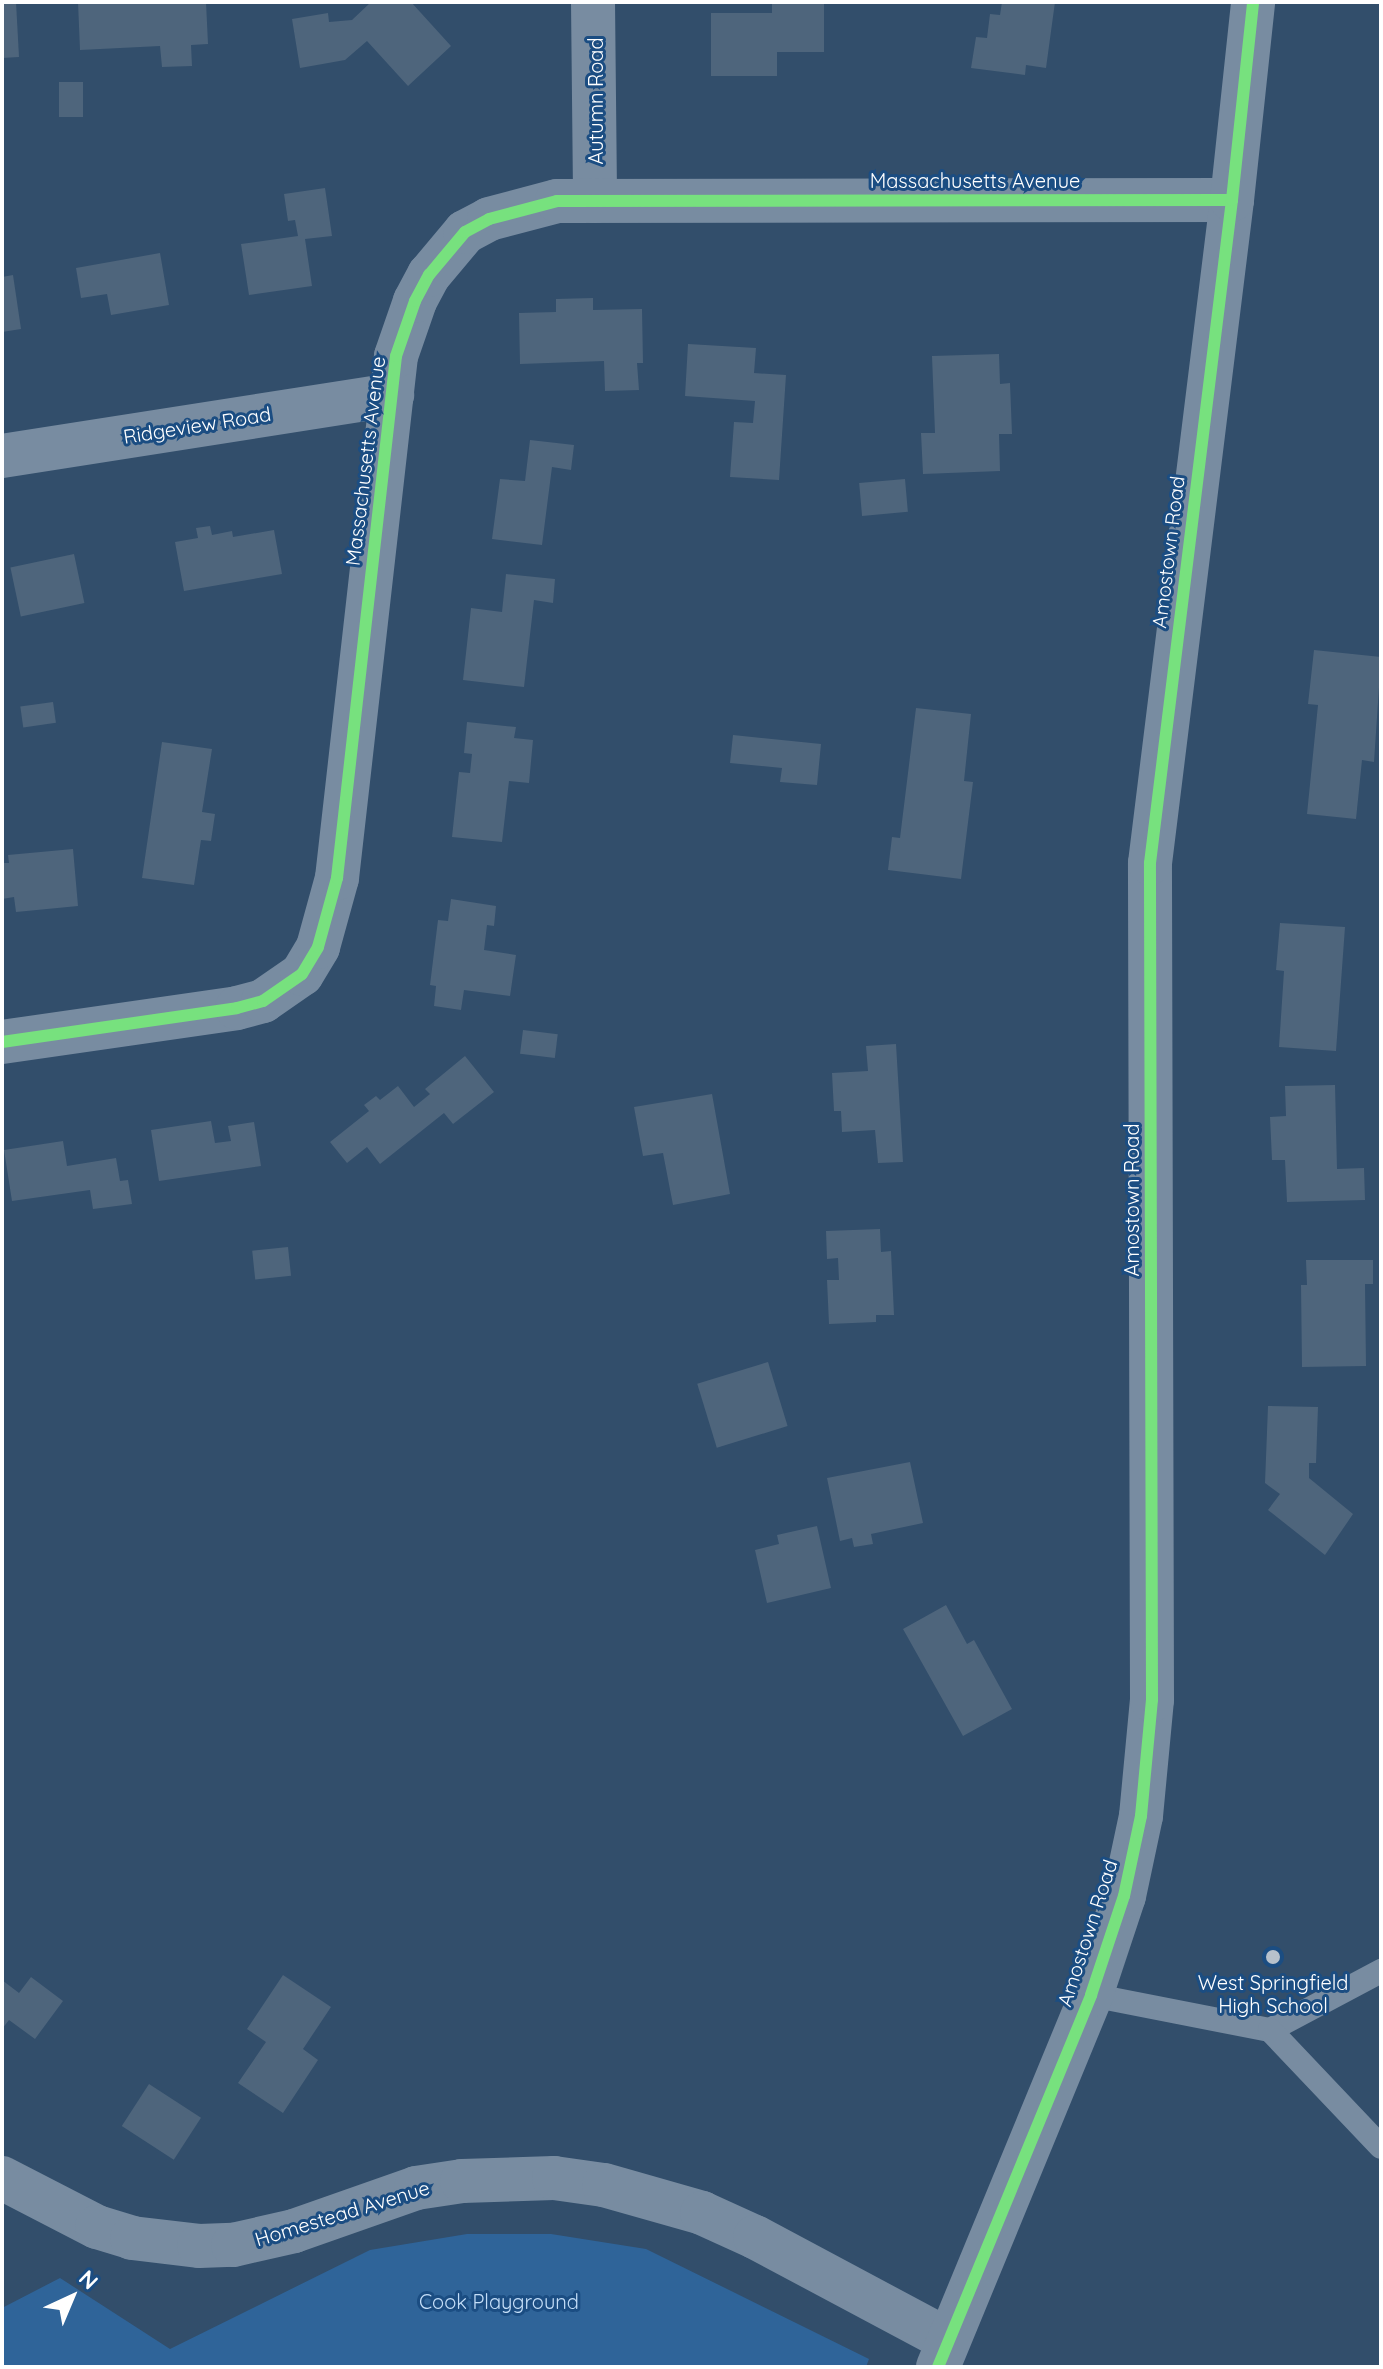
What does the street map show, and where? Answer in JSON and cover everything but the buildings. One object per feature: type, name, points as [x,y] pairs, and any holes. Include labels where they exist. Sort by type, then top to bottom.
[{"type":"street","name":"Autumn Road","points":[[593,2],[595,201]]},
{"type":"street","name":"Amostown Road","points":[[943,2353],[1091,1995],[1124,1896],[1141,1816],[1152,1700],[1150,863],[1232,200],[1253,2]]},
{"type":"street","name":"Massachusetts Avenue","points":[[2,1042],[237,1008],[263,1001],[302,974],[322,936],[337,878],[396,356],[415,301],[429,275],[465,232],[522,207],[557,201],[1232,200]]},
{"type":"street","name":"Ridgeview Road","points":[[2,456],[392,395]]},
{"type":"street","name":"Homestead Avenue","points":[[2,2178],[97,2227],[132,2238],[199,2246],[233,2245],[294,2231],[355,2207],[416,2188],[447,2183],[508,2177],[554,2178],[604,2185],[702,2213],[742,2231],[943,2353]]},
{"type":"lane","points":[[1270,2030],[1381,1971]]},
{"type":"lane","points":[[1091,1995],[1270,2030],[1381,2147]]},
{"type":"green space","name":"Cook Playground","points":[[467,2234],[551,2234],[646,2249],[869,2359],[866,2367],[2,2367],[2,2308],[60,2278],[170,2349],[370,2250]]},
{"type":"cycle path","points":[[938,2367],[1091,1995],[1124,1896],[1141,1816],[1152,1700],[1150,863],[1232,200],[1253,2]]},
{"type":"cycle path","points":[[2,1042],[237,1008],[263,1001],[302,974],[318,947],[337,878],[396,356],[415,301],[429,275],[465,232],[489,219],[557,201],[1232,200]]},
{"type":"place","name":"West Springfield High School","points":[[1273,1957]]}]
